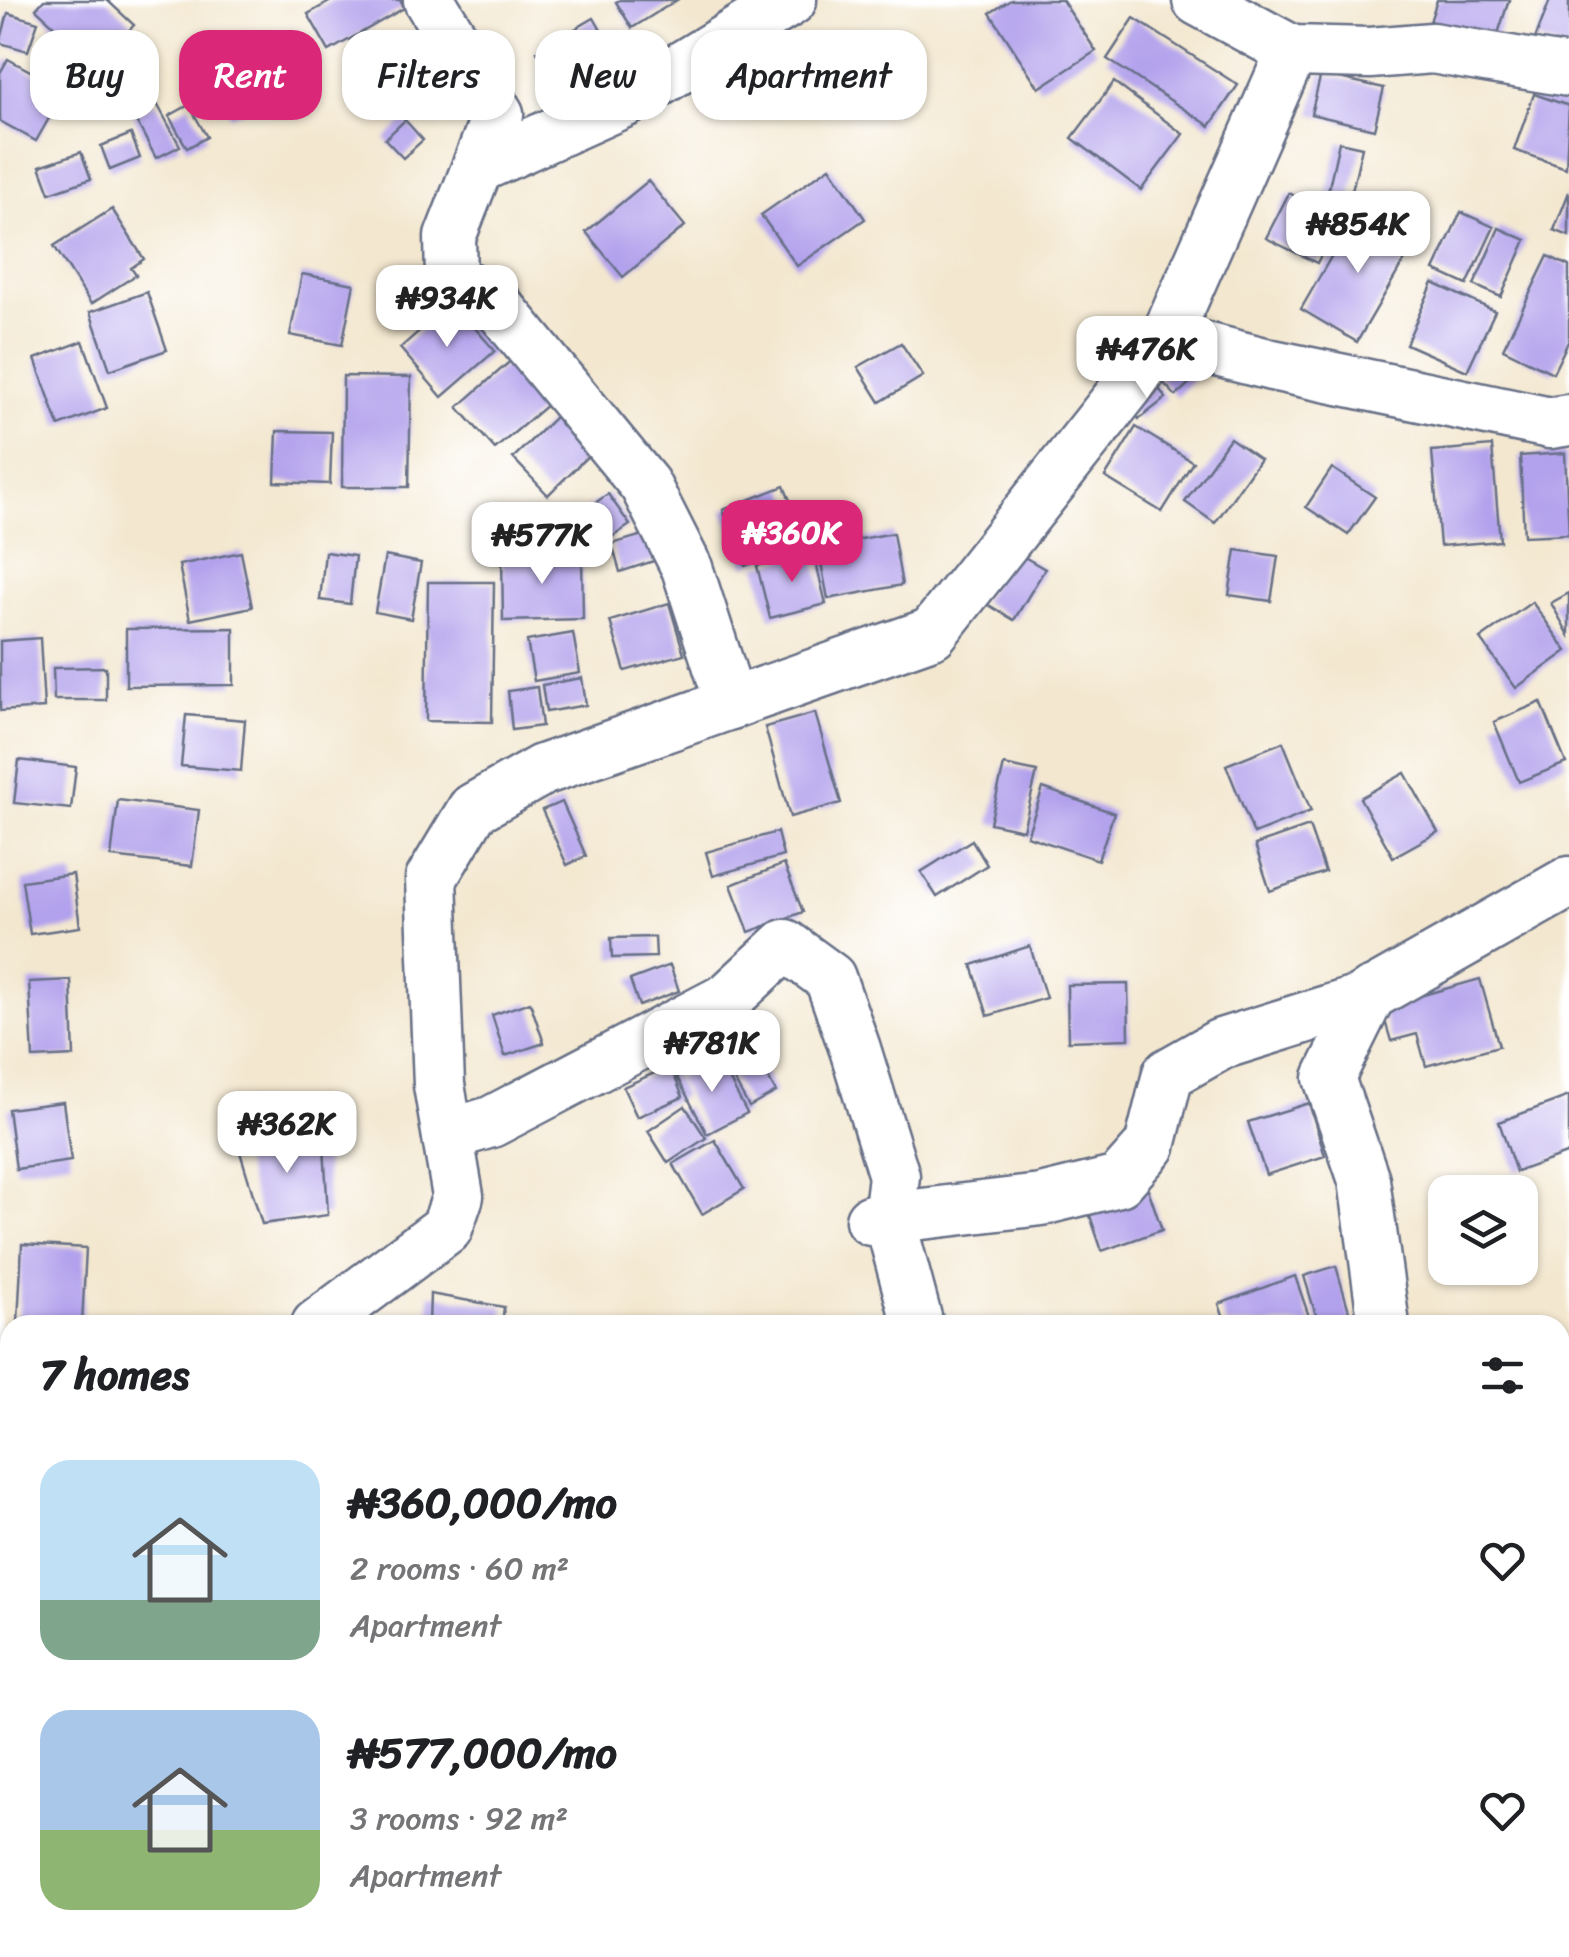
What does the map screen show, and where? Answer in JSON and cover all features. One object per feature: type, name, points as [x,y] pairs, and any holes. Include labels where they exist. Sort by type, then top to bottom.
[{"type":"street","points":[[429,0],[498,114],[450,237],[451,278],[493,300],[645,485],[686,568],[732,704]]},
{"type":"street","points":[[480,167],[626,102],[790,0]]},
{"type":"street","points":[[1198,0],[1292,51],[1370,53],[1432,48],[1569,71]]},
{"type":"street","points":[[330,1315],[447,1228],[458,1196],[440,1085],[431,879],[473,810],[542,770],[932,633],[1166,338],[1292,51]]},
{"type":"street","points":[[1166,338],[1272,365],[1550,423],[1569,420]]},
{"type":"street","points":[[880,1218],[1040,1200],[1120,1181],[1150,1146],[1168,1074],[1221,1044],[1371,993],[1569,882]]},
{"type":"street","points":[[448,1135],[491,1122],[728,998],[785,945],[830,978],[894,1176],[880,1218],[914,1315]]},
{"type":"street","points":[[1371,993],[1329,1078],[1364,1180],[1383,1315]]},
{"type":"building","points":[[44,0],[107,0],[134,25],[129,30],[59,30],[36,9]]},
{"type":"building","points":[[333,0],[400,0],[404,8],[366,30],[342,30],[342,44],[329,51],[322,30],[317,30],[308,14]]},
{"type":"building","points":[[677,0],[632,28],[616,2]]},
{"type":"building","points":[[1011,0],[1062,0],[1096,51],[1039,88],[990,13]]},
{"type":"building","points":[[1437,0],[1509,0],[1495,43],[1430,22]]},
{"type":"building","points":[[1550,0],[1569,0],[1569,51],[1535,39]]},
{"type":"building","points":[[8,13],[38,22],[35,30],[30,30],[28,51],[0,43]]},
{"type":"building","points":[[594,18],[601,30],[573,30]]},
{"type":"building","points":[[1134,18],[1238,85],[1210,126],[1107,59]]},
{"type":"building","points":[[8,59],[30,71],[30,120],[48,120],[36,141],[0,121],[0,73]]},
{"type":"building","points":[[1321,74],[1384,88],[1374,129],[1311,114]]},
{"type":"building","points":[[1114,82],[1183,134],[1141,190],[1072,138]]},
{"type":"building","points":[[1534,94],[1569,106],[1566,168],[1514,150]]},
{"type":"building","points":[[159,108],[180,146],[156,158],[136,120],[159,120]]},
{"type":"building","points":[[179,110],[179,120],[197,120],[207,137],[187,148],[169,116]]},
{"type":"building","points":[[405,120],[423,140],[403,158],[385,139]]},
{"type":"building","points":[[131,134],[140,158],[110,170],[101,146]]},
{"type":"building","points":[[1339,142],[1362,147],[1350,200],[1327,196]]},
{"type":"building","points":[[81,152],[91,179],[50,193],[40,166]]},
{"type":"building","points":[[830,167],[865,219],[797,266],[761,215]]},
{"type":"building","points":[[648,181],[685,226],[623,277],[586,232]]},
{"type":"building","points":[[1569,192],[1569,236],[1554,230]]},
{"type":"building","points":[[1289,193],[1339,218],[1317,263],[1266,238]]},
{"type":"building","points":[[112,209],[144,259],[131,268],[136,275],[91,304],[54,246]]},
{"type":"building","points":[[1358,210],[1415,242],[1357,342],[1301,309]]},
{"type":"building","points":[[1461,212],[1494,227],[1467,285],[1434,270]]},
{"type":"building","points":[[1499,228],[1526,240],[1501,297],[1474,285]]},
{"type":"building","points":[[1548,256],[1569,266],[1569,340],[1553,373],[1503,349]]},
{"type":"building","points":[[302,274],[354,284],[342,345],[290,335]]},
{"type":"building","points":[[1433,283],[1495,311],[1467,371],[1406,344]]},
{"type":"building","points":[[147,292],[167,350],[110,370],[90,312]]},
{"type":"building","points":[[452,302],[495,351],[442,397],[400,348]]},
{"type":"building","points":[[83,341],[107,408],[59,426],[35,359]]},
{"type":"building","points":[[901,343],[923,376],[880,402],[858,367]]},
{"type":"building","points":[[1184,349],[1204,369],[1176,396],[1157,376]]},
{"type":"building","points":[[523,350],[561,393],[495,449],[458,407]]},
{"type":"building","points":[[343,376],[411,377],[409,487],[342,487]]},
{"type":"building","points":[[1154,382],[1166,398],[1139,419],[1127,404]]},
{"type":"building","points":[[561,411],[597,447],[548,495],[513,458]]},
{"type":"building","points":[[1136,427],[1193,462],[1162,512],[1105,477]]},
{"type":"building","points":[[277,431],[332,432],[330,484],[275,482]]},
{"type":"building","points":[[1230,438],[1260,459],[1215,523],[1185,502]]},
{"type":"building","points":[[1492,446],[1500,541],[1440,546],[1432,451]]},
{"type":"building","points":[[1565,453],[1569,534],[1524,536],[1520,456]]},
{"type":"building","points":[[1332,468],[1375,497],[1348,535],[1306,507]]},
{"type":"building","points":[[784,486],[807,542],[745,566],[723,510]]},
{"type":"building","points":[[608,494],[630,525],[603,543],[582,512]]},
{"type":"building","points":[[893,533],[902,585],[828,599],[818,547]]},
{"type":"building","points":[[646,534],[654,561],[620,572],[612,544]]},
{"type":"building","points":[[1012,550],[1045,569],[1014,620],[982,601]]},
{"type":"building","points":[[1236,550],[1278,556],[1271,601],[1229,595]]},
{"type":"building","points":[[813,551],[826,604],[770,618],[757,566]]},
{"type":"building","points":[[241,552],[252,607],[190,620],[179,565]]},
{"type":"building","points":[[325,552],[355,556],[350,604],[320,600]]},
{"type":"building","points":[[582,554],[583,619],[503,621],[502,556]]},
{"type":"building","points":[[385,556],[421,563],[411,619],[375,612]]},
{"type":"building","points":[[428,582],[494,582],[492,722],[426,721]]},
{"type":"building","points":[[1569,593],[1569,635],[1551,603]]},
{"type":"building","points":[[1532,602],[1567,651],[1516,688],[1480,639]]},
{"type":"building","points":[[669,603],[684,654],[625,671],[610,621]]},
{"type":"building","points":[[234,628],[234,685],[126,686],[126,629]]},
{"type":"building","points":[[573,633],[580,673],[534,681],[527,641]]},
{"type":"building","points":[[40,638],[44,708],[0,711],[0,641]]},
{"type":"building","points":[[106,667],[106,700],[54,700],[53,668]]},
{"type":"building","points":[[582,678],[586,705],[546,712],[542,685]]},
{"type":"building","points":[[537,687],[542,726],[512,730],[508,691]]},
{"type":"building","points":[[1541,702],[1566,763],[1519,782],[1494,722]]},
{"type":"building","points":[[815,713],[841,803],[790,817],[765,727]]},
{"type":"building","points":[[186,715],[245,720],[241,771],[181,766]]},
{"type":"building","points":[[1283,742],[1311,811],[1254,834],[1226,765]]},
{"type":"building","points":[[19,760],[76,767],[71,809],[14,803]]},
{"type":"building","points":[[1004,765],[1037,772],[1023,830],[990,823]]},
{"type":"building","points":[[1405,773],[1438,832],[1393,857],[1360,798]]},
{"type":"building","points":[[1043,788],[1114,813],[1098,860],[1027,836]]},
{"type":"building","points":[[118,800],[199,810],[192,866],[111,857]]},
{"type":"building","points":[[562,802],[586,856],[567,865],[542,810]]},
{"type":"building","points":[[1309,826],[1325,872],[1270,891],[1255,845]]},
{"type":"building","points":[[777,832],[783,856],[713,876],[706,852]]},
{"type":"building","points":[[972,840],[987,865],[937,897],[921,872]]},
{"type":"building","points":[[784,864],[803,912],[749,932],[731,885]]},
{"type":"building","points":[[73,874],[80,927],[30,934],[22,881]]},
{"type":"building","points":[[655,937],[656,957],[612,958],[611,938]]},
{"type":"building","points":[[1030,946],[1046,998],[988,1016],[972,965]]},
{"type":"building","points":[[670,965],[679,991],[639,1006],[630,980]]},
{"type":"building","points":[[1480,979],[1499,1046],[1426,1066],[1417,1034],[1391,1041],[1381,1007]]},
{"type":"building","points":[[71,980],[74,1056],[33,1058],[29,982]]},
{"type":"building","points":[[1128,984],[1129,1039],[1068,1041],[1067,985]]},
{"type":"building","points":[[530,1002],[544,1043],[505,1056],[492,1015]]},
{"type":"building","points":[[733,1014],[776,1092],[749,1107],[706,1029]]},
{"type":"building","points":[[717,1056],[747,1113],[707,1134],[677,1077]]},
{"type":"building","points":[[670,1066],[683,1097],[637,1117],[623,1087]]},
{"type":"building","points":[[1569,1096],[1569,1153],[1516,1172],[1499,1122]]},
{"type":"building","points":[[63,1102],[71,1161],[16,1169],[8,1109]]},
{"type":"building","points":[[1309,1103],[1325,1156],[1266,1175],[1248,1122]]},
{"type":"building","points":[[685,1106],[706,1138],[668,1163],[648,1131]]},
{"type":"building","points":[[323,1129],[328,1215],[262,1224],[237,1142]]},
{"type":"building","points":[[715,1140],[744,1189],[702,1214],[673,1164]]},
{"type":"building","points":[[1143,1174],[1162,1230],[1102,1251],[1083,1195]]},
{"type":"building","points":[[22,1244],[86,1248],[83,1315],[18,1315]]},
{"type":"building","points":[[1336,1266],[1350,1315],[1316,1315],[1304,1276]]},
{"type":"building","points":[[1295,1276],[1309,1315],[1223,1315],[1219,1304]]},
{"type":"building","points":[[430,1294],[504,1307],[503,1315],[429,1315]]}]
